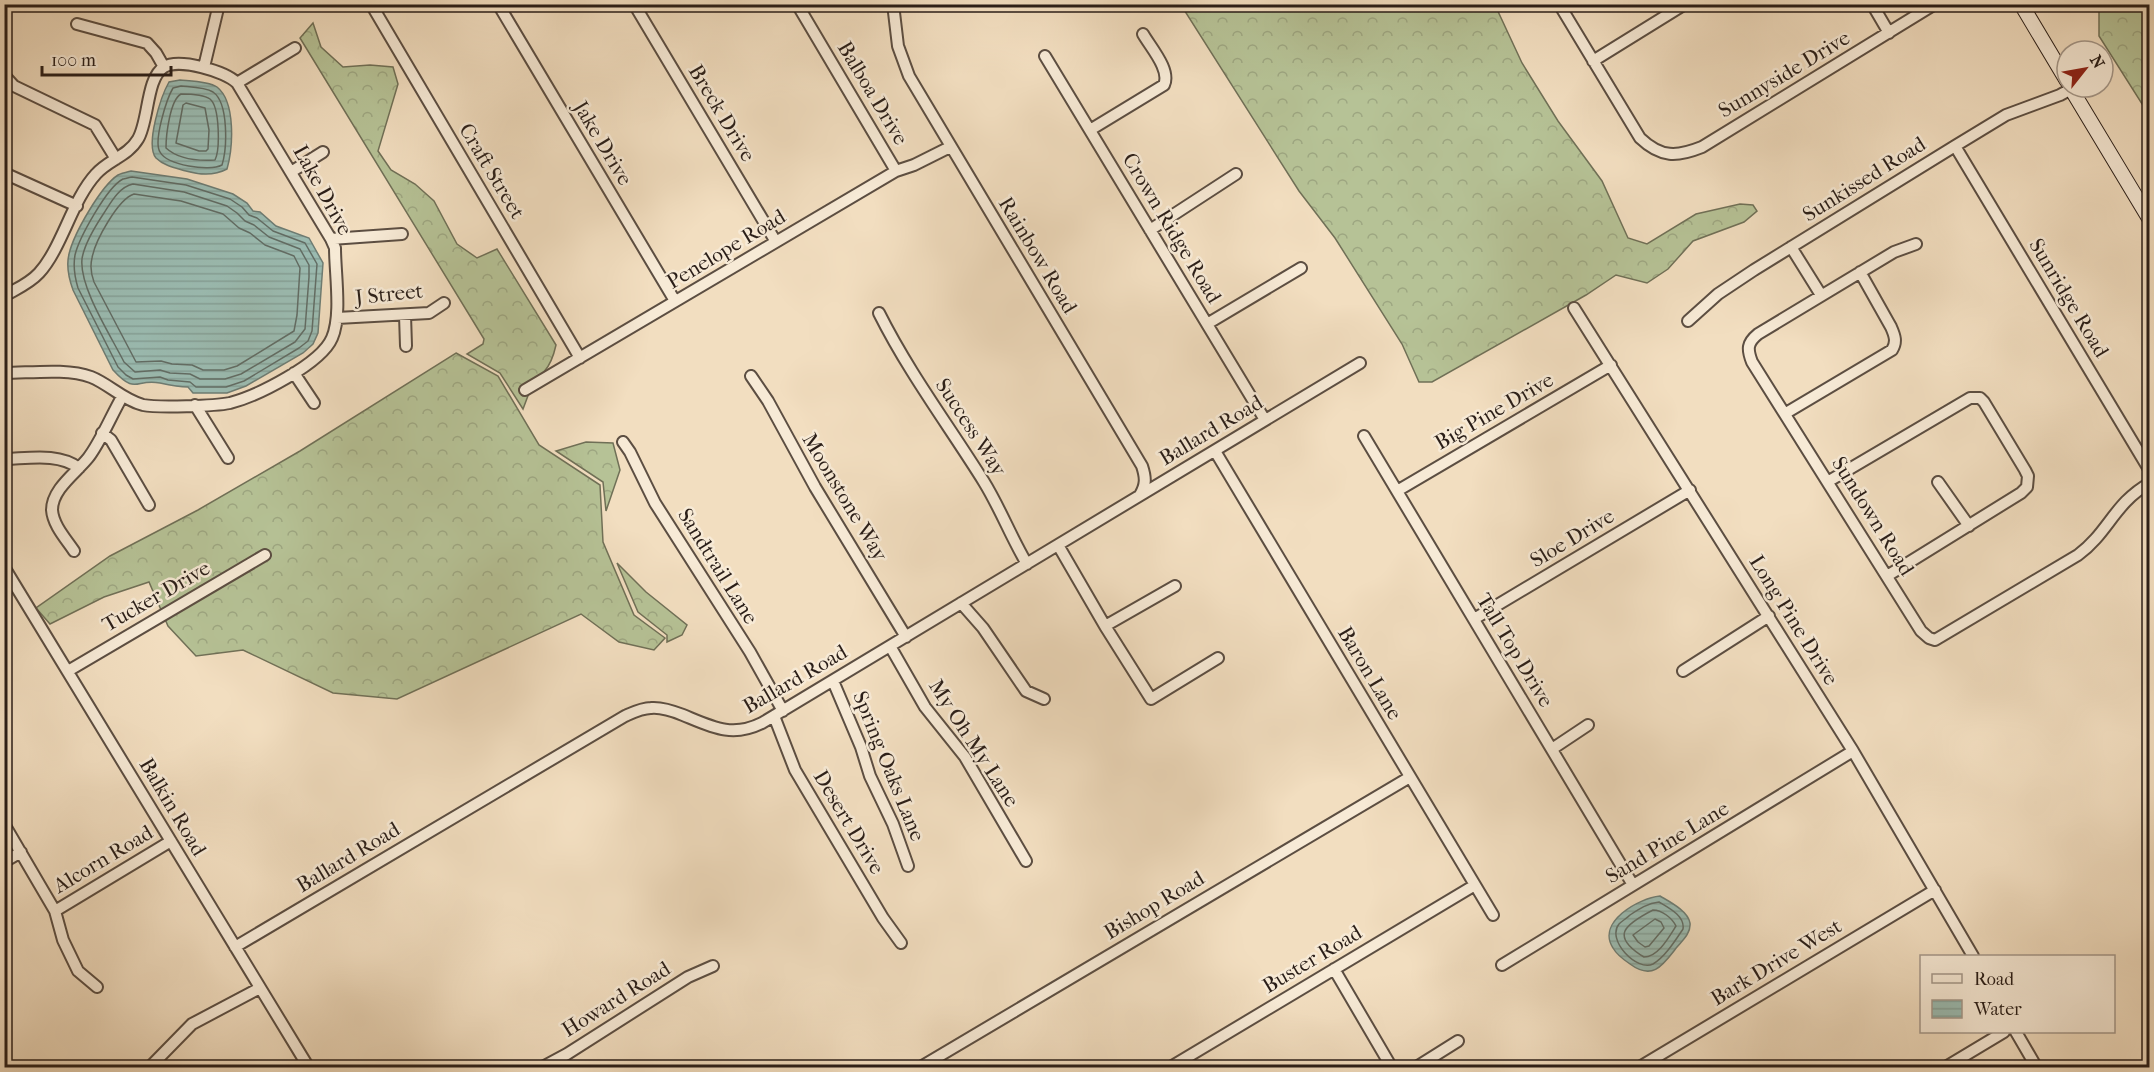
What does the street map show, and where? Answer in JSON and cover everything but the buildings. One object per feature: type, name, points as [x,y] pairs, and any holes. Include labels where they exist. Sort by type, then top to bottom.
[{"type":"street","points":[[204,67],[219,4]]},
{"type":"street","name":"Craft Street","points":[[371,4],[580,358]]},
{"type":"street","name":"Jake Drive","points":[[498,4],[675,301]]},
{"type":"street","name":"Breck Drive","points":[[634,4],[776,242]]},
{"type":"street","name":"Balboa Drive","points":[[797,4],[896,171]]},
{"type":"street","name":"Rainbow Road","points":[[893,4],[895,33],[909,76],[1142,466],[1146,477],[1140,495]]},
{"type":"street","points":[[1559,4],[1593,61],[1685,4]]},
{"type":"street","points":[[1872,4],[1889,33]]},
{"type":"street","name":"Sunnyside Drive","points":[[1593,61],[1635,131],[1648,146],[1660,152],[1678,154],[1702,147],[1935,4]]},
{"type":"street","points":[[2021,4],[2055,61]]},
{"type":"street","points":[[77,24],[147,43],[164,67]]},
{"type":"street","points":[[1090,130],[1158,90],[1166,82],[1164,69],[1143,34]]},
{"type":"street","points":[[6,291],[28,283],[41,271],[96,174],[128,151],[140,136],[151,89],[157,74],[164,67],[172,64],[204,67],[227,75],[237,83],[295,48]]},
{"type":"street","name":"Crown Ridge Road","points":[[1045,56],[1265,420]]},
{"type":"street","points":[[4,75],[14,86],[87,119],[95,125],[116,159]]},
{"type":"street","name":"Lake Drive","points":[[4,373],[74,373],[92,377],[122,397],[144,405],[217,405],[260,392],[321,356],[326,350],[332,339],[336,318],[334,248],[331,238],[237,83]]},
{"type":"street","name":"Sunkissed Road","points":[[1688,321],[1718,294],[1955,146],[2006,115],[2055,97]]},
{"type":"street","points":[[2078,99],[2150,220]]},
{"type":"street","name":"Sunridge Road","points":[[1955,146],[2150,471]]},
{"type":"street","name":"Penelope Road","points":[[525,390],[896,171],[914,165],[950,147]]},
{"type":"street","points":[[291,172],[323,152]]},
{"type":"street","points":[[4,173],[76,206]]},
{"type":"street","points":[[1150,230],[1236,174]]},
{"type":"street","points":[[331,238],[402,234]]},
{"type":"street","name":"Sundown Road","points":[[1916,244],[1894,252],[1821,295],[1758,334],[1750,341],[1748,347],[1752,362],[1829,481],[1921,631],[1929,639],[1935,640],[2078,555],[2100,535],[2121,504],[2150,483]]},
{"type":"street","points":[[1791,247],[1821,295]]},
{"type":"street","points":[[1207,324],[1301,268]]},
{"type":"street","points":[[1786,413],[1892,350],[1895,336],[1860,272]]},
{"type":"street","name":"J Street","points":[[336,318],[429,313],[444,303]]},
{"type":"street","name":"Long Pine Drive","points":[[1574,308],[1769,616],[1852,751],[1972,955]]},
{"type":"street","name":"Success Way","points":[[879,313],[908,366],[989,490],[1007,529],[1027,564]]},
{"type":"street","points":[[405,315],[406,346]]},
{"type":"street","name":"Ballard Road","points":[[235,947],[625,716],[639,710],[660,708],[718,729],[734,731],[751,728],[833,681],[1360,363]]},
{"type":"street","name":"Big Pine Drive","points":[[1397,491],[1611,365]]},
{"type":"street","points":[[294,373],[314,403]]},
{"type":"street","name":"Moonstone Way","points":[[751,376],[768,401],[815,487],[906,637]]},
{"type":"street","points":[[74,551],[56,523],[52,508],[59,490],[90,456],[122,397]]},
{"type":"street","points":[[1829,481],[1970,398],[1980,398],[1984,402],[2025,470],[2029,484],[2021,494],[1887,576]]},
{"type":"street","points":[[195,405],[228,458]]},
{"type":"street","points":[[102,433],[111,440],[149,505]]},
{"type":"street","name":"Tall Top Drive","points":[[1364,436],[1634,885]]},
{"type":"street","name":"Sandtrail Lane","points":[[623,442],[654,503],[750,652],[778,713]]},
{"type":"street","name":"Baron Lane","points":[[1215,451],[1493,915]]},
{"type":"street","points":[[7,459],[55,458],[69,460],[79,468]]},
{"type":"street","points":[[1938,482],[1968,526]]},
{"type":"street","name":"Sloe Drive","points":[[1474,619],[1690,490]]},
{"type":"street","points":[[1058,545],[1151,699],[1218,658]]},
{"type":"street","name":"Tucker Drive","points":[[68,671],[265,555]]},
{"type":"street","name":"Balkin Road","points":[[4,567],[309,1068]]},
{"type":"street","points":[[1105,626],[1174,586]]},
{"type":"street","points":[[961,603],[983,628],[1026,691],[1044,699]]},
{"type":"street","points":[[1683,671],[1769,616]]},
{"type":"street","name":"My Oh My Lane","points":[[890,646],[925,707],[940,729],[965,757],[1026,861]]},
{"type":"street","name":"Spring Oaks Lane","points":[[833,681],[861,747],[870,776],[893,824],[908,866]]},
{"type":"street","name":"Desert Drive","points":[[778,713],[795,770],[878,910],[901,943]]},
{"type":"street","points":[[1552,749],[1588,725]]},
{"type":"street","name":"Sand Pine Lane","points":[[1502,965],[1852,751]]},
{"type":"street","name":"Bishop Road","points":[[919,1068],[1410,777]]},
{"type":"street","points":[[4,824],[55,911],[63,940],[78,971],[97,987]]},
{"type":"street","name":"Alcorn Road","points":[[55,911],[171,841]]},
{"type":"street","points":[[4,862],[21,852]]},
{"type":"street","name":"Buster Road","points":[[1169,1068],[1475,885]]},
{"type":"street","name":"Bark Drive West","points":[[1638,1068],[1935,890]]},
{"type":"street","name":"Howard Road","points":[[541,1068],[567,1054],[688,976],[713,966]]},
{"type":"street","points":[[1334,969],[1392,1068]]},
{"type":"street","points":[[149,1068],[192,1024],[260,988]]},
{"type":"street","points":[[1944,1068],[2002,1033]]},
{"type":"street","points":[[2017,1033],[2037,1068]]},
{"type":"street","points":[[1415,1068],[1458,1041]]},
{"type":"green space","points":[[1181,5],[1495,5],[1522,63],[1558,121],[1602,181],[1628,238],[1647,244],[1696,214],[1740,204],[1753,205],[1757,211],[1744,222],[1693,241],[1668,269],[1647,283],[1616,275],[1586,295],[1432,382],[1419,382],[1402,344],[1335,238],[1299,191]]},
{"type":"green space","points":[[2099,5],[2149,5],[2149,115],[2115,61],[2115,39],[2101,39]]},
{"type":"green space","points":[[313,23],[321,47],[343,67],[370,65],[393,67],[398,84],[378,151],[391,170],[415,184],[434,201],[457,244],[477,258],[497,249],[556,345],[551,361],[544,372],[519,389],[523,396],[529,393],[523,409],[500,373],[467,354],[483,344],[484,339],[300,38]]},
{"type":"green space","points":[[456,353],[498,376],[539,445],[600,485],[603,542],[634,615],[665,638],[654,650],[619,642],[581,614],[397,699],[333,693],[243,650],[196,656],[168,626],[149,582],[104,597],[50,624],[36,608],[110,556],[198,510],[300,451]]},
{"type":"green space","points":[[586,442],[613,443],[620,470],[606,511],[603,482],[556,451]]},
{"type":"green space","points":[[617,563],[646,592],[687,625],[682,635],[667,642],[667,635],[638,612]]},
{"type":"water","points":[[180,80],[209,84],[217,87],[223,94],[230,114],[231,126],[231,149],[227,169],[212,174],[196,173],[170,166],[156,158],[152,143],[158,109],[169,82]]},
{"type":"water","points":[[131,171],[187,179],[233,194],[276,226],[309,238],[323,263],[318,333],[313,344],[303,353],[246,386],[227,393],[193,393],[188,387],[152,382],[132,384],[121,378],[113,370],[73,290],[68,263],[76,234],[96,199],[118,175]]},
{"type":"water","points":[[1660,896],[1686,915],[1690,927],[1686,936],[1662,965],[1657,969],[1645,971],[1638,969],[1616,953],[1609,938],[1610,929],[1622,913],[1631,906]]}]
